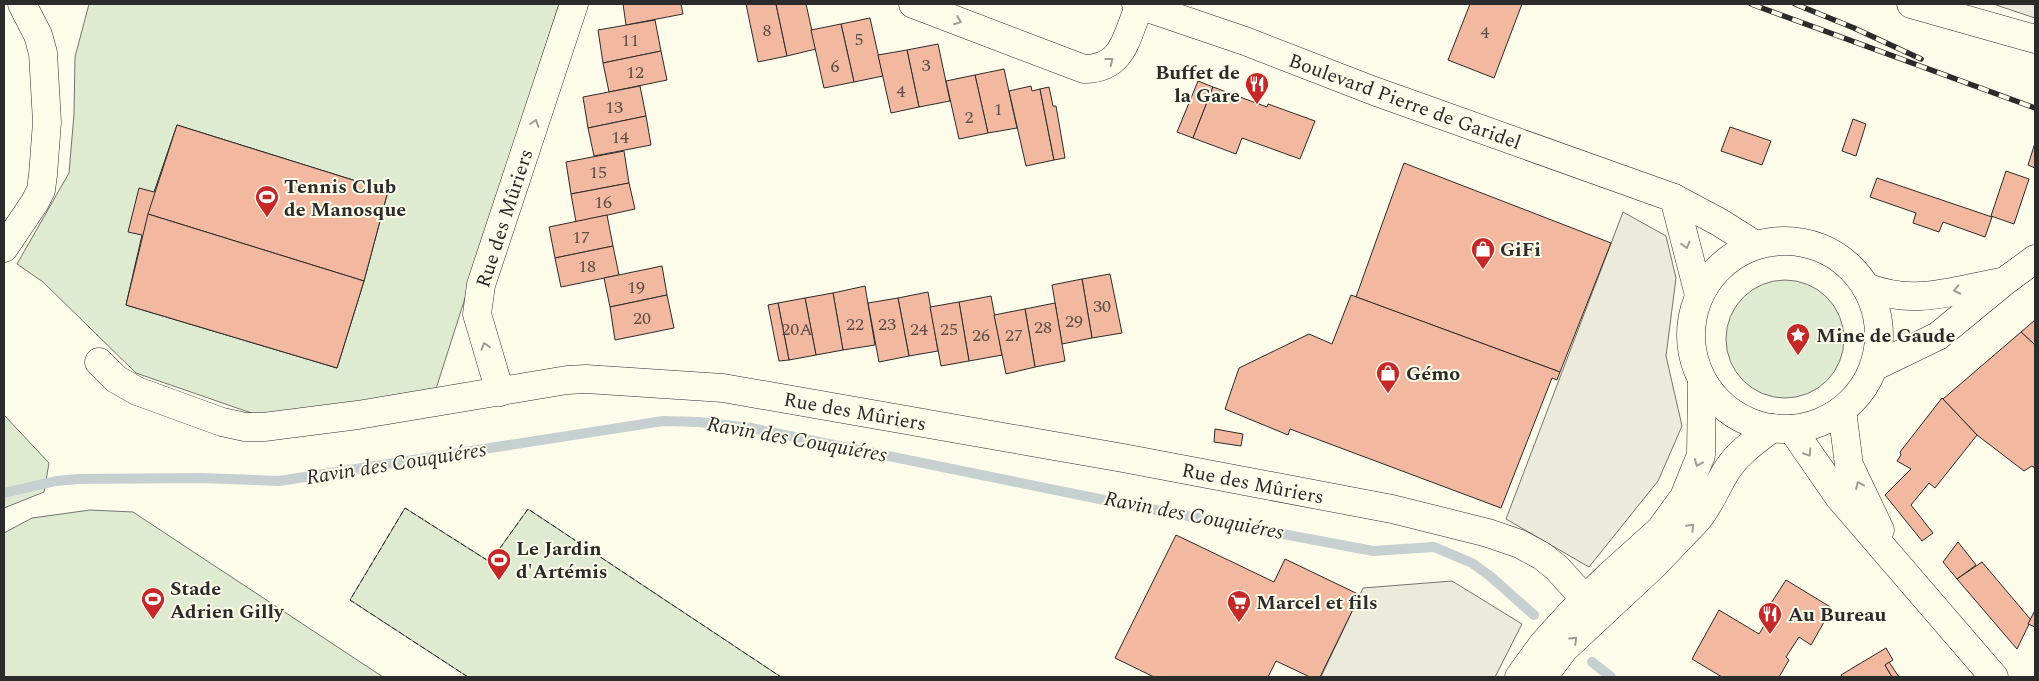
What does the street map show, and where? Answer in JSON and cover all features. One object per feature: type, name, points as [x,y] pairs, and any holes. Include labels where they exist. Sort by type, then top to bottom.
[{"type":"street","points":[[4,248],[35,202],[41,190],[43,175],[46,122],[43,52],[38,35],[22,4]]},
{"type":"street","name":"Rue des Mûriers","points":[[574,4],[484,276],[477,304],[479,326],[500,392],[567,380],[586,379],[723,388],[1114,456],[1392,509],[1488,533],[1520,544],[1542,556],[1557,568],[1584,601]]},
{"type":"street","points":[[913,4],[1084,69],[1097,69],[1106,66],[1120,52],[1138,4]]},
{"type":"street","name":"Boulevard Pierre de Garidel","points":[[1138,4],[1245,41],[1374,91],[1674,198],[1719,222],[1754,244]]},
{"type":"street","points":[[1911,4],[2035,39]]},
{"type":"street","points":[[1674,198],[1699,295]]},
{"type":"street","points":[[1543,677],[1564,649],[1653,566],[1697,520],[1704,512],[1729,467],[1745,449],[1782,429],[1818,423],[1842,410],[1869,380],[1876,366],[1879,347],[1874,307],[1866,287],[1843,260],[1812,244],[1777,241],[1754,244],[1717,268],[1699,295],[1692,323],[1692,352],[1702,380],[1720,403],[1744,420],[1782,429],[1994,677]]},
{"type":"street","points":[[1876,366],[1938,336],[2035,259]]},
{"type":"street","points":[[1866,287],[1885,294],[1925,297],[2005,281]]},
{"type":"street","points":[[99,362],[116,379],[137,391],[222,422],[244,427],[264,428],[500,392]]},
{"type":"street","points":[[1519,677],[1543,644],[1584,601],[1660,530],[1684,496],[1701,455],[1702,380]]},
{"type":"street","points":[[1842,410],[1849,465],[1894,561]]},
{"type":"green space","name":"Tennis Club de Manosque","points":[[89,4],[559,4],[435,392],[260,416],[136,373],[43,282],[17,264],[69,173],[74,114],[75,57]]},
{"type":"green space","points":[[1785,280],[1808,284],[1827,297],[1840,316],[1844,339],[1840,362],[1827,381],[1808,394],[1785,398],[1762,394],[1743,381],[1730,362],[1726,339],[1730,316],[1743,297],[1762,284]]},
{"type":"green space","points":[[4,415],[49,463],[44,492],[4,508]]},
{"type":"green space","name":"Le Jardin d'Artémis","points":[[405,508],[490,562],[528,509],[781,677],[468,677],[350,600]]},
{"type":"green space","points":[[90,510],[133,512],[383,677],[4,677],[4,533],[32,518]]},
{"type":"shaded area","points":[[1994,4],[2035,4],[2035,18],[2002,7]]},
{"type":"shaded area","points":[[1623,212],[1666,236],[1676,278],[1666,356],[1682,426],[1658,481],[1589,567],[1506,519]]},
{"type":"shaded area","points":[[1452,581],[1522,624],[1495,677],[1321,677],[1363,588]]},
{"type":"building","points":[[623,4],[681,4],[683,14],[626,25]]},
{"type":"building","points":[[746,4],[776,4],[787,56],[758,62]]},
{"type":"building","points":[[776,4],[806,4],[816,49],[787,56]]},
{"type":"building","points":[[1470,4],[1522,4],[1494,78],[1448,60]]},
{"type":"building","points":[[870,18],[883,76],[854,82],[841,24]]},
{"type":"building","points":[[655,20],[661,51],[603,63],[598,30]]},
{"type":"building","points":[[841,24],[854,82],[824,88],[811,30]]},
{"type":"building","points":[[938,44],[950,101],[919,107],[907,50]]},
{"type":"building","points":[[907,50],[919,107],[891,113],[878,55]]},
{"type":"building","points":[[661,51],[667,80],[609,92],[603,63]]},
{"type":"building","points":[[1004,69],[1017,128],[988,133],[975,75]]},
{"type":"building","points":[[975,75],[988,133],[959,139],[946,81]]},
{"type":"building","points":[[1198,81],[1213,87],[1193,138],[1177,132]]},
{"type":"building","points":[[640,86],[646,116],[588,128],[583,97]]},
{"type":"building","points":[[1031,86],[1032,91],[1040,89],[1054,160],[1026,166],[1009,91]]},
{"type":"building","points":[[1049,87],[1053,106],[1056,106],[1065,158],[1054,160],[1040,89]]},
{"type":"building","points":[[1213,87],[1267,107],[1268,104],[1315,121],[1300,159],[1242,138],[1236,154],[1193,138]]},
{"type":"building","points":[[646,116],[651,145],[594,156],[588,128]]},
{"type":"building","points":[[1853,119],[1866,124],[1856,156],[1842,151]]},
{"type":"building","points":[[177,125],[388,191],[364,281],[337,368],[126,305],[142,235],[128,232],[139,188],[154,192]]},
{"type":"building","name":"Tennis Club de Manosque","points":[[177,125],[388,191],[364,281],[148,214]]},
{"type":"building","points":[[1730,127],[1771,141],[1762,165],[1721,151]]},
{"type":"building","points":[[2035,143],[2035,168],[2028,165]]},
{"type":"building","points":[[624,151],[629,183],[571,194],[566,162]]},
{"type":"building","name":"GiFi","points":[[1404,163],[1611,243],[1560,372],[1356,297]]},
{"type":"building","points":[[2006,171],[2029,179],[2014,224],[1991,216]]},
{"type":"building","points":[[1877,178],[1992,217],[1985,237],[1943,222],[1939,232],[1913,223],[1916,213],[1870,197]]},
{"type":"building","points":[[629,183],[635,209],[576,222],[571,194]]},
{"type":"building","name":"Tennis Club de Manosque","points":[[148,214],[364,281],[337,368],[126,305]]},
{"type":"building","points":[[607,215],[613,246],[555,258],[549,227]]},
{"type":"building","points":[[613,246],[619,275],[561,287],[555,258]]},
{"type":"building","points":[[662,266],[667,295],[610,307],[604,278]]},
{"type":"building","points":[[1110,274],[1122,333],[1092,338],[1082,279]]},
{"type":"building","points":[[1082,279],[1092,338],[1062,344],[1052,285]]},
{"type":"building","points":[[865,286],[875,345],[843,350],[833,293]]},
{"type":"building","points":[[928,292],[938,351],[909,356],[898,298]]},
{"type":"building","points":[[833,293],[843,350],[816,355],[805,298]]},
{"type":"building","points":[[667,295],[674,328],[615,340],[610,307]]},
{"type":"building","name":"Gémo","points":[[1351,295],[1560,372],[1557,380],[1552,378],[1501,508],[1290,429],[1288,435],[1225,409],[1239,368],[1309,334],[1332,344]]},
{"type":"building","points":[[991,296],[1002,355],[969,361],[959,302]]},
{"type":"building","points":[[805,298],[816,355],[789,360],[778,303]]},
{"type":"building","points":[[898,298],[909,356],[879,362],[868,303]]},
{"type":"building","points":[[959,302],[969,361],[941,366],[930,307]]},
{"type":"building","points":[[778,303],[789,360],[779,361],[768,305]]},
{"type":"building","points":[[1055,303],[1065,361],[1035,367],[1025,309]]},
{"type":"building","points":[[1025,309],[1035,367],[1006,374],[994,315]]},
{"type":"building","points":[[2035,320],[2035,345],[2021,332]]},
{"type":"building","points":[[2021,332],[2035,345],[2035,468],[2032,466],[2024,471],[1977,435],[1943,399]]},
{"type":"building","points":[[1942,398],[1977,435],[1935,488],[1929,483],[1911,505],[1933,533],[1922,541],[1885,495],[1911,469],[1897,461],[1901,455],[1900,452]]},
{"type":"building","points":[[1215,429],[1243,434],[1241,446],[1214,442]]},
{"type":"building","name":"Marcel et fils","points":[[1176,535],[1274,582],[1285,559],[1360,595],[1320,677],[1310,677],[1276,661],[1268,677],[1154,677],[1115,658]]},
{"type":"building","points":[[1958,542],[1976,565],[1957,579],[1943,562]]},
{"type":"building","points":[[1982,562],[2031,620],[2017,649],[1957,579]]},
{"type":"building","points":[[1786,580],[1832,608],[1811,645],[1799,637],[1786,657],[1789,660],[1779,677],[1722,677],[1692,659],[1719,610],[1759,634],[1771,614],[1766,611]]},
{"type":"building","points":[[2035,610],[2035,627],[2028,624]]},
{"type":"building","points":[[1886,648],[1893,660],[1885,665],[1892,677],[1842,677],[1841,675]]},
{"type":"building","points":[[1889,662],[1899,677],[1892,677],[1885,665]]},
{"type":"waterway","name":"Ravin des Couquiéres","points":[[4,493],[56,481],[78,479],[201,478],[279,481],[663,421],[699,422],[751,428],[1114,502],[1373,551],[1434,547],[1472,563],[1490,576],[1534,615]]},
{"type":"waterway","name":"Ravin des Couquiéres","points":[[1592,662],[1611,677]]},
{"type":"railway","points":[[1751,4],[2035,108]]},
{"type":"railway","points":[[1795,4],[1854,28],[1921,59]]},
{"type":"fence","points":[[468,677],[350,600],[405,508],[490,562],[528,509],[781,677]]},
{"type":"place","name":"Buffet de la Gare","points":[[1257,105]]},
{"type":"place","name":"Tennis Club de Manosque","points":[[267,218]]},
{"type":"place","name":"GiFi","points":[[1483,270]]},
{"type":"place","name":"Mine de Gaude","points":[[1798,356]]},
{"type":"place","name":"Gémo","points":[[1388,394]]},
{"type":"place","name":"Le Jardin d'Artémis","points":[[499,581]]},
{"type":"place","name":"Stade Adrien Gilly","points":[[153,620]]},
{"type":"place","name":"Marcel et fils","points":[[1239,623]]},
{"type":"place","name":"Au Bureau","points":[[1770,635]]}]
